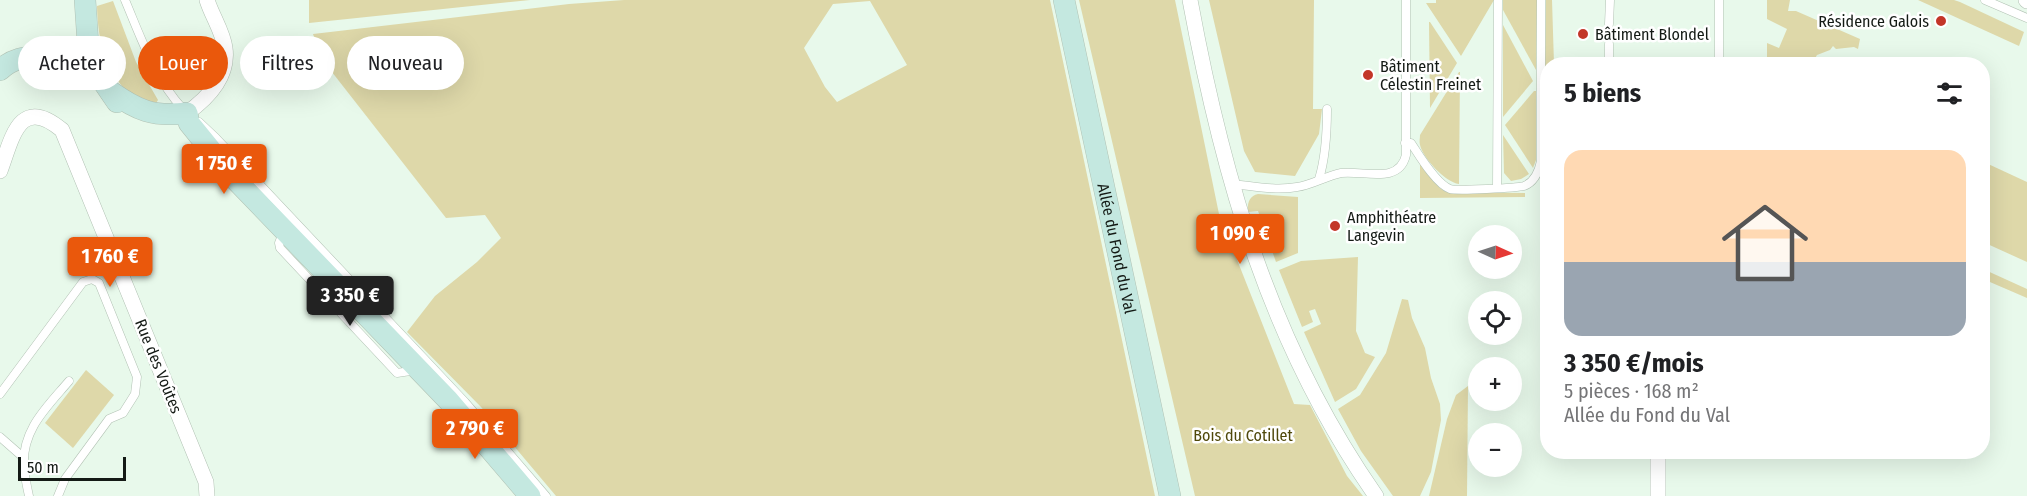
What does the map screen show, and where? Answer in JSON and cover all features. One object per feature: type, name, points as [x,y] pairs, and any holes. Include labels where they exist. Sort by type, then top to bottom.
[{"type":"street","points":[[85,0],[87,36]]},
{"type":"street","points":[[180,121],[210,95],[223,70],[225,47],[207,0]]},
{"type":"street","name":"Allée du Fond du Val","points":[[1064,0],[1170,496]]},
{"type":"street","points":[[1190,0],[1232,184],[1271,302],[1305,379],[1344,448],[1377,496]]},
{"type":"street","points":[[0,70],[18,59]]},
{"type":"street","points":[[110,90],[129,105],[142,111],[167,115],[189,123],[232,176],[285,230],[366,327],[418,370],[462,416],[530,496]]},
{"type":"street","name":"Rue des Voûtes","points":[[0,171],[14,131],[23,120],[34,117],[45,119],[62,130],[207,482],[207,496]]},
{"type":"street","points":[[1658,459],[1658,496]]},
{"type":"lane","points":[[125,0],[154,66],[170,94],[180,121],[216,138],[465,402],[546,496]]},
{"type":"lane","points":[[1232,184],[1300,187],[1319,179],[1345,173],[1386,174],[1396,171],[1404,164],[1406,0]]},
{"type":"lane","points":[[1497,188],[1498,0]]},
{"type":"lane","points":[[1541,0],[1541,57]]},
{"type":"lane","points":[[1609,24],[1610,0]]},
{"type":"lane","points":[[1719,0],[1719,57]]},
{"type":"lane","points":[[1985,0],[2027,18]]},
{"type":"lane","points":[[1609,44],[1609,57]]},
{"type":"lane","points":[[1319,179],[1327,133],[1327,109]]},
{"type":"lane","points":[[1405,143],[1411,143],[1438,181],[1450,189],[1524,186],[1538,173],[1540,165]]},
{"type":"lane","points":[[0,394],[82,282],[92,279],[99,283],[137,377],[135,394],[123,413],[109,419],[65,479],[58,496]]},
{"type":"lane","points":[[29,496],[24,458],[32,426],[69,381]]},
{"type":"lane","points":[[0,437],[24,458]]},
{"type":"green space","points":[[309,0],[530,0],[309,23]]},
{"type":"green space","points":[[624,0],[1050,0],[1155,496],[556,496],[481,407],[407,332],[435,296],[477,262],[501,238],[485,215],[446,218],[335,76],[335,36],[314,36],[313,34],[569,4]],"holes":[[[870,1],[907,65],[837,102],[825,87],[804,48],[833,4]]]},
{"type":"green space","name":"Bois du Cotillet","points":[[1079,0],[1175,0],[1219,214],[1294,404],[1310,405],[1347,476],[1363,496],[1195,496]]},
{"type":"green space","points":[[1209,0],[1314,0],[1313,109],[1322,109],[1319,134],[1295,176],[1255,172],[1244,151]]},
{"type":"green space","points":[[1436,0],[1494,0],[1461,56],[1426,3],[1436,3]]},
{"type":"green space","points":[[1503,0],[1537,0],[1536,70],[1503,10]]},
{"type":"green space","points":[[1546,0],[1552,0],[1554,57],[1545,57]]},
{"type":"green space","points":[[1767,0],[1790,0],[1788,11],[1796,11],[1860,39],[1858,49],[1854,47],[1836,49],[1833,46],[1816,57],[1767,57],[1767,43],[1779,48],[1787,29],[1767,19]]},
{"type":"green space","points":[[1918,0],[1960,2],[2024,32],[2019,46]]},
{"type":"green space","points":[[113,1],[138,65],[138,90],[152,90],[158,100],[156,103],[140,98],[126,89],[126,36],[100,36],[97,6]]},
{"type":"green space","points":[[1429,22],[1457,63],[1430,108]]},
{"type":"green space","points":[[1503,25],[1533,81],[1503,117]]},
{"type":"green space","points":[[1459,72],[1459,184],[1447,179],[1435,169],[1422,150],[1420,135]]},
{"type":"green space","points":[[1536,91],[1536,160],[1533,168],[1505,125]]},
{"type":"green space","points":[[1503,135],[1529,174],[1521,179],[1511,181],[1504,173]]},
{"type":"green space","points":[[1420,161],[1440,188],[1446,192],[1525,193],[1525,197],[1420,198]]},
{"type":"green space","points":[[1990,165],[2027,182],[2027,262],[1990,245]]},
{"type":"green space","points":[[1258,194],[1298,197],[1298,253],[1276,262],[1258,211],[1248,212],[1249,201]]},
{"type":"green space","points":[[1358,257],[1356,331],[1365,353],[1375,357],[1356,389],[1335,402],[1304,332],[1321,324],[1315,309],[1309,311],[1313,322],[1302,327],[1279,270],[1301,261]]},
{"type":"green space","points":[[1990,272],[2027,289],[2027,298],[1990,282]]},
{"type":"green space","points":[[1402,299],[1408,300],[1412,318],[1425,348],[1431,378],[1440,404],[1441,420],[1431,472],[1420,496],[1393,496],[1361,451],[1338,409],[1360,395],[1386,353]]},
{"type":"green space","points":[[86,370],[114,395],[73,448],[45,423]]},
{"type":"green space","points":[[1468,386],[1467,496],[1429,496],[1447,419],[1456,395]]},
{"type":"place","name":"Résidence Galois","points":[[1941,21]]},
{"type":"place","name":"Bâtiment Blondel","points":[[1583,34]]},
{"type":"place","name":"Bâtiment Célestin Freinet","points":[[1368,75]]},
{"type":"place","name":"Amphithéatre Langevin","points":[[1335,226]]}]
